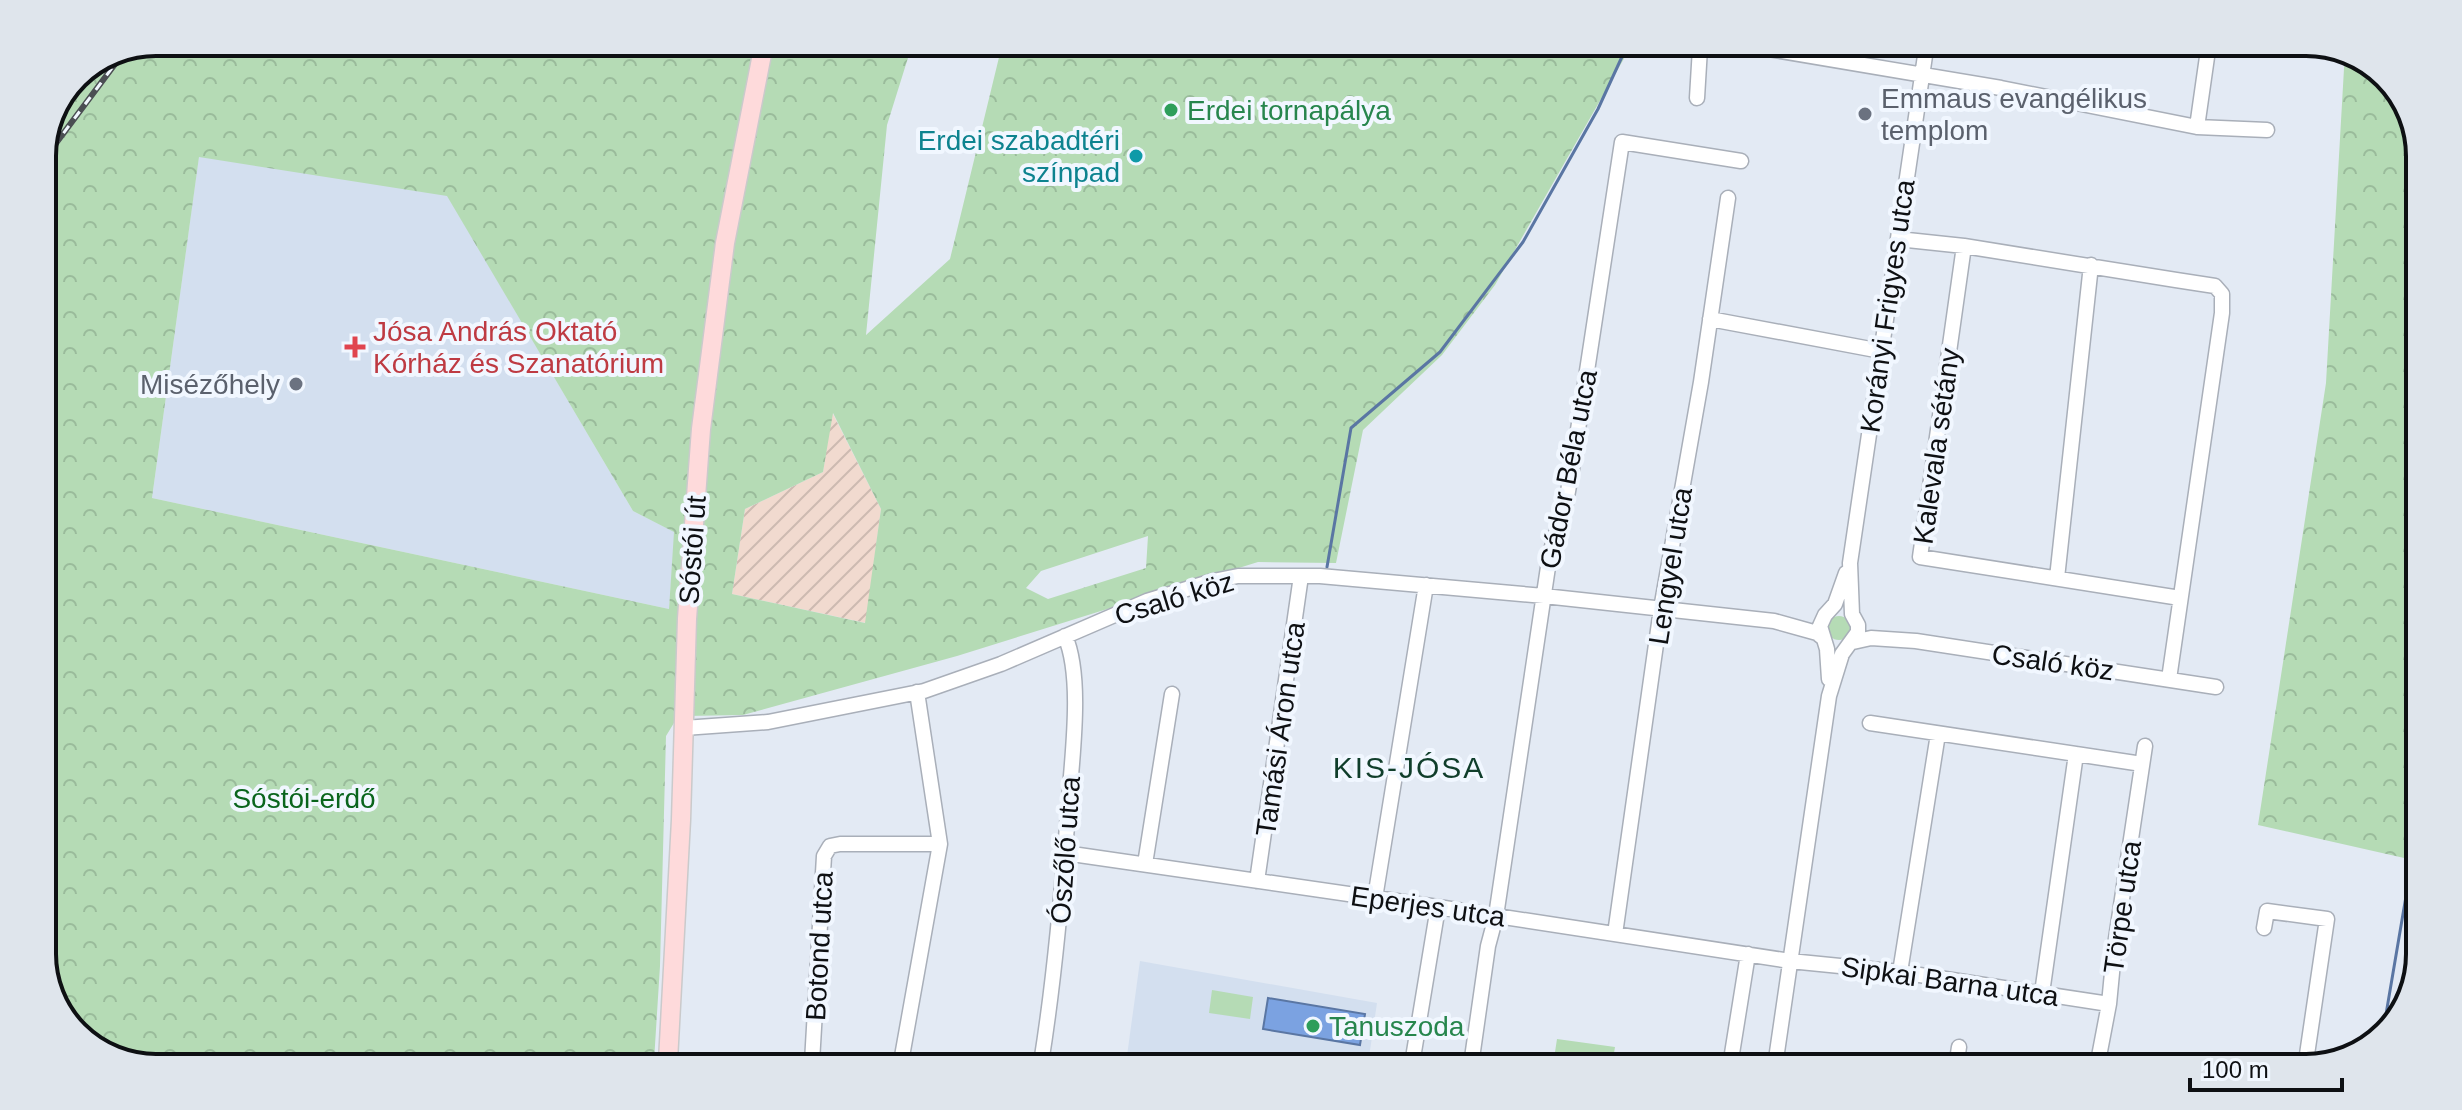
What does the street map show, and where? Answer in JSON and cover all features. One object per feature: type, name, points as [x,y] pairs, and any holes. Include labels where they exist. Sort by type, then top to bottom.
[{"type":"main road","name":"Sóstói út","points":[[668,1054],[691,551],[708,367],[730,216],[762,56]]},
{"type":"street","points":[[1697,98],[1700,56]]},
{"type":"street","points":[[1810,56],[2001,88],[2197,127],[2267,130]]},
{"type":"street","name":"Korányi Frigyes utca","points":[[1777,1054],[1829,696],[1829,662],[1820,626],[1835,604],[1850,563],[1925,56]]},
{"type":"street","points":[[2197,127],[2207,56]]},
{"type":"street","name":"Gádor Béla utca","points":[[1473,1054],[1544,596],[1553,542],[1565,508],[1572,469],[1622,142],[1741,161]]},
{"type":"street","name":"Lengyel utca","points":[[1615,934],[1661,609],[1728,198]]},
{"type":"street","points":[[1898,239],[1964,246],[2215,286],[2222,294],[2222,313],[2169,679]]},
{"type":"street","name":"Kalevala sétány","points":[[1964,246],[1920,557],[2180,598]]},
{"type":"street","points":[[2057,578],[2091,265]]},
{"type":"street","points":[[1710,319],[1881,351]]},
{"type":"street","name":"Korányi Frigyes utca","points":[[1829,696],[1842,654],[1857,636],[1850,563]]},
{"type":"street","name":"Csaló köz","points":[[684,728],[768,722],[917,692],[1001,664],[1147,601],[1238,576],[1301,576],[1426,585],[1774,621],[1817,633],[1824,640]]},
{"type":"street","name":"Tamási Áron utca","points":[[1257,881],[1301,576]]},
{"type":"street","points":[[1375,898],[1426,585]]},
{"type":"street","points":[[1827,613],[1841,609],[1855,619]]},
{"type":"street","name":"Csaló köz","points":[[1774,621],[1818,618],[1827,613]]},
{"type":"street","name":"Csaló köz","points":[[1855,619],[1864,630],[1889,640]]},
{"type":"street","name":"Ószőlő utca","points":[[1042,1054],[1059,933],[1075,728],[1073,660],[1065,636]]},
{"type":"street","name":"Csaló köz","points":[[1850,644],[1871,638],[1916,641],[2216,687]]},
{"type":"street","points":[[1824,640],[1838,648],[1850,644]]},
{"type":"street","points":[[902,1054],[940,844],[917,692]]},
{"type":"street","points":[[1145,864],[1172,694]]},
{"type":"street","points":[[1870,723],[2142,764]]},
{"type":"street","points":[[1900,972],[1938,734]]},
{"type":"street","name":"Törpe utca","points":[[2103,1054],[2114,952],[2145,746]]},
{"type":"street","points":[[2042,993],[2076,754]]},
{"type":"street","name":"Botond utca","points":[[812,1054],[824,856],[830,846],[940,844]]},
{"type":"street","name":"Eperjes utca","points":[[1065,853],[1790,961]]},
{"type":"street","points":[[1414,1054],[1438,907]]},
{"type":"street","points":[[2264,928],[2267,911],[2327,919],[2307,1054]]},
{"type":"street","points":[[1732,1054],[1748,954]]},
{"type":"street","name":"Sipkai Barna utca","points":[[1790,961],[1900,972],[2109,1004]]},
{"type":"street","points":[[1958,1054],[1959,1047]]},
{"type":"shaded area","name":"Jósa András Oktató Kórház és Szanatórium","points":[[199,156],[447,195],[633,511],[675,532],[669,609],[152,498]]},
{"type":"shaded area","points":[[832,412],[881,509],[866,623],[732,594],[745,509],[823,472]]},
{"type":"shaded area","points":[[1140,961],[1377,1003],[1369,1054],[1127,1054]]},
{"type":"green space","name":"Sóstói-erdő","points":[[156,56],[909,56],[887,125],[866,335],[950,259],[999,56],[1625,56],[1495,285],[1442,355],[1363,430],[1336,563],[1258,562],[957,656],[743,715],[677,718],[666,736],[654,1054],[156,1054],[136,1052],[106,1041],[73,1010],[61,986],[56,961],[56,149],[66,112],[90,81],[124,61]],"holes":[[[199,157],[447,196],[633,511],[674,532],[669,609],[152,498]],[[833,413],[881,509],[865,623],[732,594],[745,509],[823,472]],[[1148,536],[1146,568],[1048,599],[1026,588],[1041,571]]]},
{"type":"green space","points":[[2344,64],[2367,77],[2385,95],[2403,130],[2406,149],[2406,858],[2258,825],[2326,383]]},
{"type":"green space","points":[[1839,616],[1848,619],[1851,628],[1848,637],[1839,640],[1830,637],[1827,628],[1830,619]]},
{"type":"green space","points":[[1212,990],[1253,997],[1250,1019],[1209,1013]]},
{"type":"green space","points":[[1557,1039],[1615,1047],[1614,1054],[1555,1054]]},
{"type":"water","points":[[1268,998],[1365,1014],[1360,1045],[1263,1029]]},
{"type":"waterway","points":[[1327,567],[1351,428],[1440,352],[1523,242],[1598,109],[1622,56]]},
{"type":"waterway","points":[[2386,1013],[2406,896]]},
{"type":"railway","points":[[57,142],[114,65]]},
{"type":"place","name":"Erdei tornapálya","points":[[1171,110]]},
{"type":"place","name":"Emmaus evangélikus templom","points":[[1865,114]]},
{"type":"place","name":"Erdei szabadtéri színpad","points":[[1136,156]]},
{"type":"place","name":"Jósa András Oktató Kórház és Szanatórium","points":[[355,347]]},
{"type":"place","name":"Misézőhely","points":[[296,384]]},
{"type":"place","name":"Tanuszoda","points":[[1313,1026]]},
{"type":"district","name":"KIS-JÓSA","points":[[1409,768]]}]
